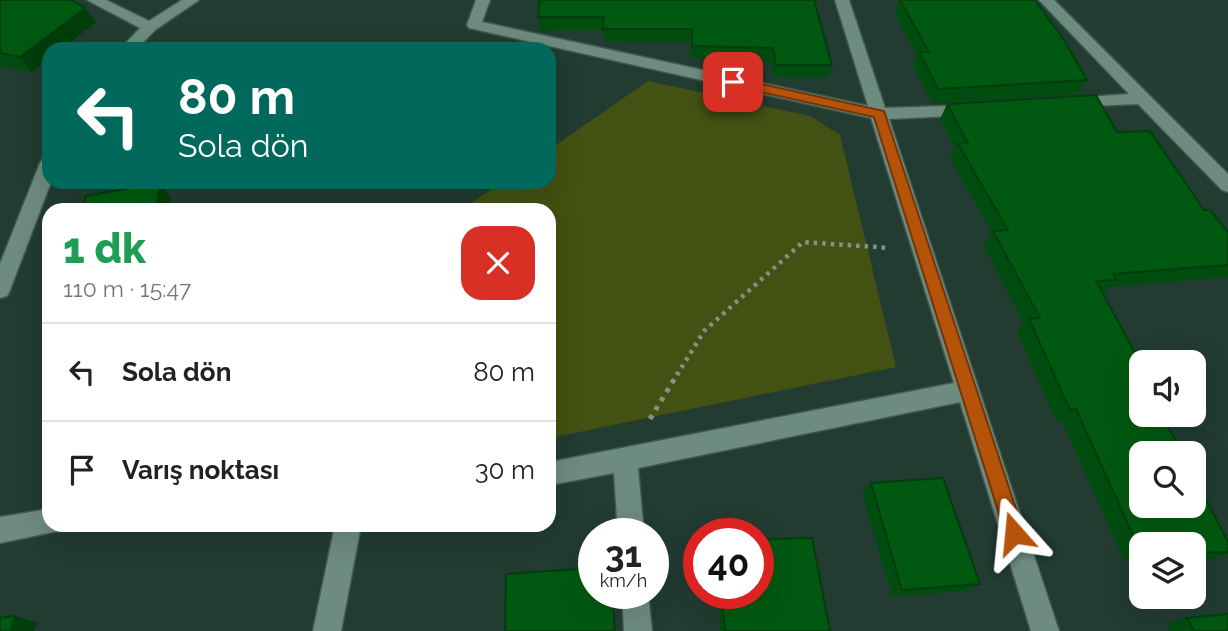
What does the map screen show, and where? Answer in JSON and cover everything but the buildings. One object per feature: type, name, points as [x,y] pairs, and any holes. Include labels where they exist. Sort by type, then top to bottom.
[{"type":"street","points":[[94,0],[150,27]]},
{"type":"street","points":[[135,42],[150,27],[192,0]]},
{"type":"street","points":[[483,0],[474,25],[551,42]]},
{"type":"street","points":[[842,0],[1045,631]]},
{"type":"street","points":[[1046,0],[1228,185]]},
{"type":"street","points":[[556,43],[879,114],[983,108]]},
{"type":"street","points":[[1049,104],[1143,98]]},
{"type":"street","points":[[0,290],[42,181]]},
{"type":"street","points":[[556,473],[968,390]]},
{"type":"street","points":[[625,458],[630,518]]},
{"type":"street","points":[[0,530],[42,523]]},
{"type":"street","points":[[327,631],[347,532]]},
{"type":"street","points":[[636,609],[638,631]]},
{"type":"path","points":[[625,458],[704,331],[803,242],[923,250]]},
{"type":"green space","points":[[648,81],[810,116],[840,135],[896,367],[556,437],[556,203],[471,203],[492,189],[556,189],[556,145]]},
{"type":"route","points":[[733,82],[879,114],[1014,533]]}]
